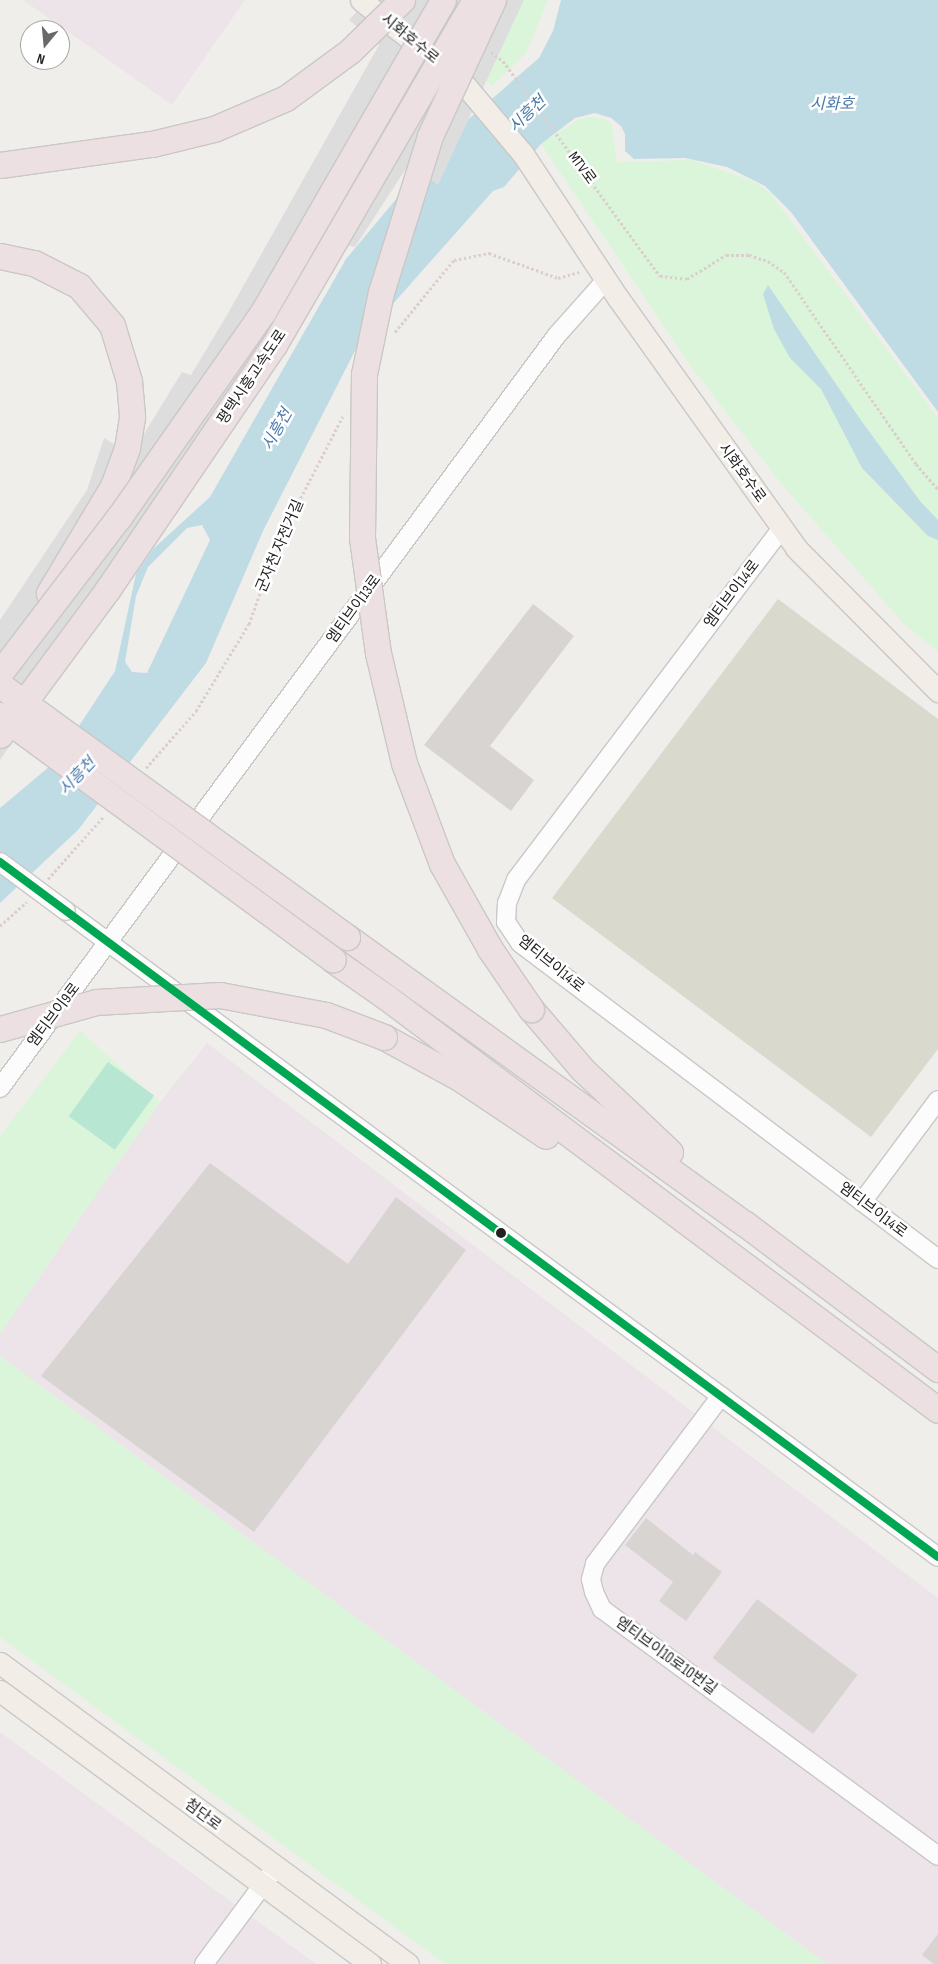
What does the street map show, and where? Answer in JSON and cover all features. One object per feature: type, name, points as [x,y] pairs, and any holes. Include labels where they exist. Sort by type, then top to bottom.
[{"type":"highway","points":[[0,165],[152,144],[214,129],[286,98],[350,51],[402,0]]},
{"type":"highway","name":"평택시흥고속도로","points":[[0,673],[119,516],[263,312],[443,0]]},
{"type":"highway","name":"평택시흥고속도로","points":[[0,735],[108,589],[274,345],[475,0]]},
{"type":"highway","points":[[493,0],[430,136],[381,292],[364,374],[362,538],[378,653],[404,763],[442,864],[490,949],[531,1009],[582,1069],[660,1143],[938,1367]]},
{"type":"highway","points":[[0,256],[34,263],[79,286],[112,325],[129,381],[132,417],[128,448],[113,486],[0,673]]},
{"type":"highway","points":[[0,685],[744,1223],[938,1367]]},
{"type":"highway","points":[[0,714],[386,997],[938,1410]]},
{"type":"highway","points":[[0,1028],[96,1002],[220,996],[326,1015],[384,1037],[461,1079],[803,1310]]},
{"type":"main road","name":"시화호수로","points":[[361,0],[459,78],[523,154],[606,280],[796,548],[938,691]]},
{"type":"main road","name":"첨단로","points":[[0,1663],[275,1869],[408,1964]]},
{"type":"main road","name":"첨단로","points":[[0,1691],[370,1964]]},
{"type":"street","name":"엠티브이13로","points":[[108,942],[557,335],[606,280]]},
{"type":"street","name":"엠티브이14로","points":[[782,528],[516,880],[507,903],[506,922],[520,943],[938,1259]]},
{"type":"street","points":[[0,862],[938,1557]]},
{"type":"street","name":"엠티브이9로","points":[[0,1088],[108,942]]},
{"type":"street","points":[[862,1202],[938,1100]]},
{"type":"street","name":"엠티브이10로10번길","points":[[721,1396],[595,1564],[591,1579],[594,1592],[602,1609],[938,1856]]},
{"type":"street","points":[[204,1964],[275,1869]]},
{"type":"path","name":"MTV로","points":[[503,61],[660,276],[687,279],[726,255],[749,255],[776,266],[784,272],[916,464],[938,490]]},
{"type":"path","points":[[393,334],[454,260],[489,253],[558,278],[581,271]]},
{"type":"path","name":"군자천 자전거길","points":[[143,771],[196,711],[249,624],[280,538],[348,408]]},
{"type":"path","points":[[46,882],[111,809]]},
{"type":"path","points":[[0,926],[13,917],[33,896]]},
{"type":"shaded area","points":[[23,0],[245,0],[172,105],[70,33],[70,20],[51,20]]},
{"type":"shaded area","points":[[778,599],[938,719],[938,1049],[871,1137],[552,898]]},
{"type":"shaded area","points":[[207,1043],[938,1598],[938,1964],[827,1964],[0,1356],[0,1334],[160,1102]]},
{"type":"shaded area","points":[[0,1732],[316,1964],[0,1964]]},
{"type":"green space","points":[[382,0],[548,0],[526,53],[492,86]]},
{"type":"green space","points":[[592,117],[605,119],[612,125],[617,162],[691,160],[753,181],[770,193],[938,418],[938,652],[903,623],[780,482],[692,368],[541,144],[579,119]]},
{"type":"green space","points":[[80,1031],[160,1102],[0,1334],[0,1136]]},
{"type":"green space","points":[[108,1062],[154,1096],[115,1150],[69,1116]]},
{"type":"green space","points":[[0,1356],[827,1964],[445,1964],[0,1637]]},
{"type":"water","points":[[561,0],[938,0],[938,412],[791,212],[765,186],[727,167],[685,158],[634,159],[625,151],[625,134],[621,126],[611,118],[595,113],[575,118],[541,144],[504,187],[493,191],[360,341],[263,531],[206,663],[78,830],[0,903],[0,808],[56,761],[115,671],[136,574],[153,549],[210,497],[346,259],[449,136],[539,58],[553,31]],"holes":[[[202,525],[210,540],[147,673],[132,672],[125,662],[136,596],[148,567],[187,528]]]},
{"type":"water","points":[[768,285],[860,419],[920,501],[938,520],[938,540],[928,536],[862,468],[821,389],[790,358],[774,329],[763,294]]},
{"type":"pier","points":[[367,0],[524,0],[438,185],[409,164],[355,247],[347,245],[174,509],[0,760],[0,620],[87,490],[104,438],[131,455],[182,372],[191,375],[227,315],[379,45],[349,20]]},
{"type":"building","points":[[533,604],[574,636],[490,746],[534,780],[511,811],[424,745]]},
{"type":"building","points":[[210,1163],[348,1264],[396,1197],[466,1250],[254,1532],[41,1376]]},
{"type":"building","points":[[646,1518],[693,1555],[695,1552],[722,1572],[686,1621],[659,1601],[673,1582],[625,1545]]},
{"type":"building","points":[[757,1599],[858,1675],[813,1734],[712,1658]]},
{"type":"building","points":[[938,1934],[938,1964],[934,1964],[922,1955]]},
{"type":"transit line","points":[[0,862],[938,1557]]},
{"type":"water label","name":"시화호","points":[[832,105]]},
{"type":"water label","name":"시흥천","points":[[528,115]]},
{"type":"water label","name":"시흥천","points":[[278,430]]},
{"type":"water label","name":"시흥천","points":[[78,777]]}]
